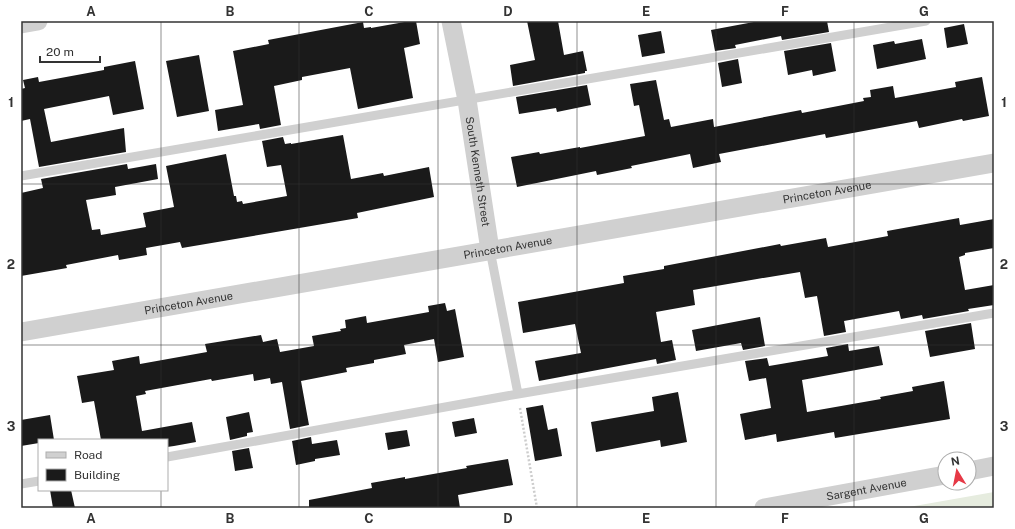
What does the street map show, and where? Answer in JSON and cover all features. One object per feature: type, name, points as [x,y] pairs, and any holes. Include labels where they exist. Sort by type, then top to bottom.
[{"type":"street","points":[[21,24],[38,21]]},
{"type":"street","name":"South Kenneth Street","points":[[451,21],[467,100],[490,250]]},
{"type":"street","name":"Princeton Avenue","points":[[21,332],[994,163]]},
{"type":"street","points":[[977,469],[994,466]]},
{"type":"street","name":"Sargent Avenue","points":[[764,508],[937,476]]},
{"type":"lane","points":[[21,176],[926,21]]},
{"type":"lane","name":"South Kenneth Street","points":[[490,250],[518,394]]},
{"type":"lane","points":[[168,458],[518,394],[994,313]]},
{"type":"lane","points":[[21,484],[38,481]]},
{"type":"path","points":[[518,394],[537,508]]},
{"type":"shaded area","points":[[994,492],[994,508],[903,508]]},
{"type":"building","points":[[416,21],[420,44],[404,48],[413,98],[358,109],[350,68],[302,77],[302,80],[274,86],[281,125],[260,129],[259,124],[218,131],[215,110],[243,105],[233,51],[269,44],[268,40],[363,22],[364,28],[371,28]]},
{"type":"building","points":[[527,21],[558,21],[564,55],[583,51],[587,71],[585,71],[585,73],[513,86],[510,65],[535,60]]},
{"type":"building","points":[[759,21],[827,21],[829,32],[782,40],[781,36],[735,45],[736,48],[715,51],[711,30]]},
{"type":"building","points":[[964,24],[968,44],[947,48],[944,28]]},
{"type":"building","points":[[661,31],[665,53],[642,57],[638,35]]},
{"type":"building","points":[[922,39],[926,59],[877,69],[873,45],[894,41],[895,44]]},
{"type":"building","points":[[831,43],[836,71],[813,76],[812,70],[788,75],[784,51]]},
{"type":"building","points":[[199,55],[209,111],[177,117],[166,61]]},
{"type":"building","points":[[738,59],[742,83],[722,87],[718,63]]},
{"type":"building","points":[[135,61],[144,109],[113,115],[109,96],[44,109],[51,142],[124,128],[126,152],[39,167],[30,119],[21,121],[21,89],[25,88],[23,80],[38,77],[39,82],[104,70],[104,67]]},
{"type":"building","points":[[982,77],[989,116],[963,121],[962,119],[919,128],[917,121],[826,138],[825,134],[719,154],[721,162],[693,168],[690,154],[631,166],[632,168],[597,175],[596,171],[517,187],[511,157],[539,152],[540,154],[580,148],[645,136],[639,105],[634,106],[630,84],[656,80],[664,120],[669,119],[671,127],[713,119],[714,127],[801,110],[802,113],[864,101],[863,98],[871,97],[870,90],[893,86],[895,98],[956,87],[955,82]]},
{"type":"building","points":[[587,85],[591,105],[557,112],[556,108],[519,114],[516,97]]},
{"type":"building","points":[[343,135],[351,179],[383,173],[384,176],[429,167],[434,197],[357,213],[358,218],[182,248],[180,242],[146,248],[147,255],[119,260],[118,255],[66,265],[67,268],[21,276],[21,193],[43,188],[41,179],[127,164],[128,169],[156,164],[158,179],[115,187],[116,195],[86,200],[92,230],[100,229],[101,235],[146,227],[143,213],[174,207],[166,166],[226,154],[234,196],[236,196],[237,202],[242,201],[243,204],[287,196],[281,165],[267,167],[262,141],[283,137],[285,144],[291,144]]},
{"type":"building","points":[[959,218],[960,225],[994,219],[994,248],[965,253],[965,255],[959,257],[965,290],[994,285],[994,305],[923,319],[922,315],[901,319],[899,311],[844,321],[846,332],[824,336],[817,296],[805,298],[800,272],[757,279],[693,290],[695,305],[656,312],[661,342],[672,340],[676,360],[657,364],[656,359],[539,381],[535,361],[581,353],[575,324],[523,333],[518,302],[624,283],[623,276],[664,269],[664,266],[780,244],[781,246],[826,238],[828,247],[888,236],[887,231]]},
{"type":"building","points":[[445,303],[447,311],[455,309],[464,357],[438,362],[434,339],[404,345],[406,354],[374,360],[374,363],[346,368],[347,372],[301,381],[309,425],[290,429],[282,382],[271,384],[270,378],[254,381],[253,374],[212,381],[211,379],[145,391],[146,394],[136,396],[142,431],[192,422],[196,442],[174,446],[168,447],[168,439],[101,439],[94,401],[82,403],[77,376],[114,370],[112,361],[139,356],[140,364],[207,352],[205,344],[261,335],[263,342],[277,339],[280,352],[314,346],[312,336],[341,331],[340,329],[346,328],[345,320],[366,316],[367,323],[429,312],[428,306]]},
{"type":"building","points":[[760,317],[765,346],[743,350],[741,343],[696,351],[692,330]]},
{"type":"building","points":[[971,323],[975,349],[930,357],[925,331]]},
{"type":"building","points":[[848,344],[849,351],[879,346],[883,365],[802,380],[807,412],[881,399],[880,397],[913,391],[912,387],[944,381],[950,419],[835,438],[834,432],[777,442],[776,434],[745,440],[740,414],[771,408],[766,378],[749,381],[745,361],[767,358],[769,366],[828,356],[826,348]]},
{"type":"building","points":[[678,392],[687,442],[661,447],[660,440],[596,452],[591,422],[654,411],[652,397]]},
{"type":"building","points":[[543,405],[548,430],[557,428],[562,456],[535,461],[526,408]]},
{"type":"building","points":[[249,412],[253,432],[247,433],[247,436],[230,440],[226,417]]},
{"type":"building","points":[[50,415],[54,439],[38,439],[38,443],[21,446],[21,420]]},
{"type":"building","points":[[474,418],[477,433],[455,437],[452,422]]},
{"type":"building","points":[[407,430],[410,446],[388,450],[385,433]]},
{"type":"building","points":[[311,437],[312,444],[337,440],[340,455],[315,459],[315,461],[296,465],[292,441]]},
{"type":"building","points":[[249,448],[253,468],[235,471],[232,451]]},
{"type":"building","points":[[508,459],[513,485],[458,495],[460,508],[309,508],[309,500],[372,488],[371,483],[405,477],[405,479]]},
{"type":"building","points":[[50,491],[71,491],[75,508],[53,508]]}]
